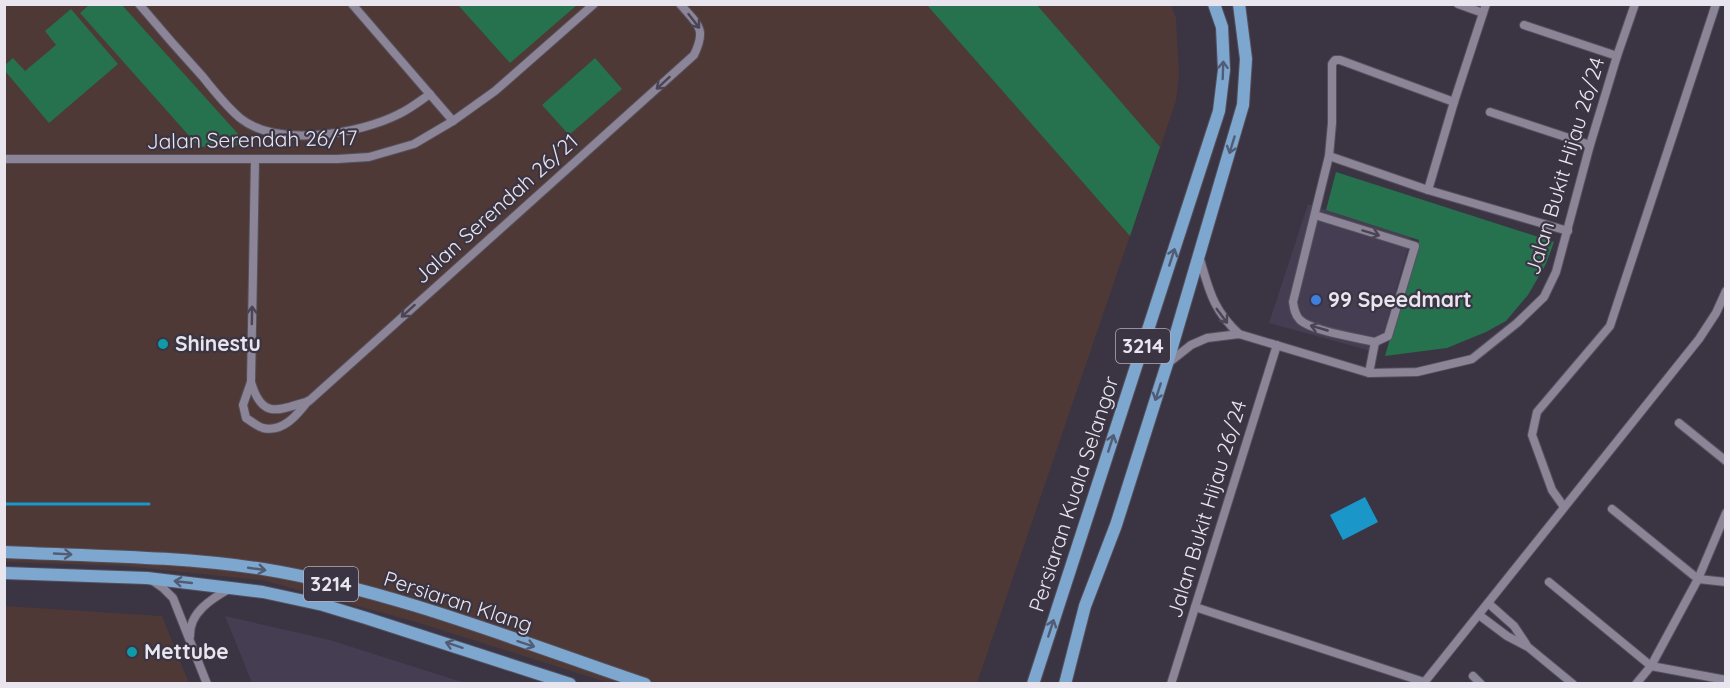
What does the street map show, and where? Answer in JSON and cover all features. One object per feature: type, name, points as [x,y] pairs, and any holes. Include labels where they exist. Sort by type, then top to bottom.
[{"type":"main road","name":"Persiaran Kuala Selangor","points":[[1033,684],[1220,111],[1224,70],[1222,27],[1214,4]]},
{"type":"main road","name":"3214","points":[[1065,684],[1085,606],[1116,525],[1167,364],[1244,105],[1246,59],[1239,4]]},
{"type":"main road","name":"Persiaran Klang","points":[[4,552],[197,561],[264,570],[412,606],[645,684]]},
{"type":"main road","name":"Persiaran Klang","points":[[4,573],[147,578],[263,592],[323,605],[570,684]]},
{"type":"street","points":[[139,4],[224,102],[240,118],[254,127],[304,136],[334,133],[372,124],[399,114],[430,94]]},
{"type":"street","points":[[352,4],[453,121]]},
{"type":"street","name":"Jalan Serendah 26/17","points":[[4,159],[337,159],[369,157],[414,144],[453,121],[495,91],[594,4]]},
{"type":"street","name":"Jalan Serendah 26/21","points":[[251,382],[256,399],[268,409],[275,411],[309,401],[694,55],[701,40],[700,27],[680,4]]},
{"type":"street","points":[[1428,190],[1484,9],[1458,4]]},
{"type":"street","name":"Jalan Bukit Hijau 26/24","points":[[1239,334],[1369,373],[1417,372],[1472,358],[1517,323],[1544,297],[1556,272],[1590,145],[1635,4]]},
{"type":"street","points":[[1564,507],[1552,490],[1532,435],[1537,412],[1610,326],[1716,4]]},
{"type":"street","points":[[1524,25],[1617,56]]},
{"type":"street","points":[[1315,215],[1415,246],[1388,336],[1375,342],[1311,326],[1300,320],[1295,313],[1293,302],[1329,156],[1332,123],[1330,72],[1332,64],[1335,60],[1340,60],[1454,102]]},
{"type":"street","points":[[1490,112],[1590,145]]},
{"type":"street","points":[[1329,156],[1428,190],[1568,231]]},
{"type":"street","points":[[255,159],[251,382],[243,405],[246,418],[264,429],[284,426],[309,401]]},
{"type":"street","points":[[1199,255],[1214,304],[1225,321],[1239,334]]},
{"type":"street","points":[[1195,608],[1424,683],[1704,333],[1725,291]]},
{"type":"street","points":[[1167,364],[1191,345],[1207,338],[1239,334]]},
{"type":"street","points":[[1369,373],[1375,342]]},
{"type":"street","name":"Jalan Bukit Hijau 26/24","points":[[1171,684],[1277,345]]},
{"type":"street","points":[[1679,423],[1725,461]]},
{"type":"street","points":[[1612,509],[1698,579],[1725,582]]},
{"type":"street","points":[[1636,684],[1651,666],[1698,579],[1725,513]]},
{"type":"street","points":[[147,578],[163,588],[172,598],[207,684]]},
{"type":"street","points":[[1549,582],[1651,666],[1725,680]]},
{"type":"street","points":[[190,640],[190,628],[203,606],[230,589]]},
{"type":"street","points":[[1488,603],[1514,626],[1528,647]]},
{"type":"street","points":[[1479,615],[1507,636],[1528,647],[1574,684]]},
{"type":"street","points":[[1473,676],[1481,684]]},
{"type":"shaded area","points":[[5,5],[1171,5],[1176,18],[1179,74],[1176,101],[977,683],[609,683],[416,622],[262,580],[124,566],[5,562]]},
{"type":"shaded area","points":[[1308,204],[1411,237],[1378,353],[1269,323]]},
{"type":"shaded area","points":[[5,606],[162,616],[189,683],[5,683]]},
{"type":"shaded area","points":[[225,616],[330,640],[465,683],[252,683]]},
{"type":"green space","points":[[89,5],[122,5],[248,145],[199,147],[80,13]]},
{"type":"green space","points":[[458,5],[577,5],[510,63]]},
{"type":"green space","points":[[927,5],[1037,5],[1160,147],[1130,236]]},
{"type":"green space","points":[[71,9],[118,64],[49,123],[5,71],[5,65],[13,58],[25,71],[56,45],[45,31]]},
{"type":"green space","points":[[595,58],[622,89],[569,135],[542,105]]},
{"type":"green space","points":[[1336,172],[1554,242],[1546,264],[1528,295],[1506,321],[1447,348],[1385,356],[1419,240],[1326,210]]},
{"type":"water","points":[[1365,497],[1378,522],[1343,540],[1330,515]]},
{"type":"waterway","points":[[4,504],[149,504]]},
{"type":"place","name":"99 Speedmart","points":[[1316,300]]},
{"type":"place","name":"Shinestu","points":[[163,344]]},
{"type":"place","name":"Mettube","points":[[132,652]]}]
